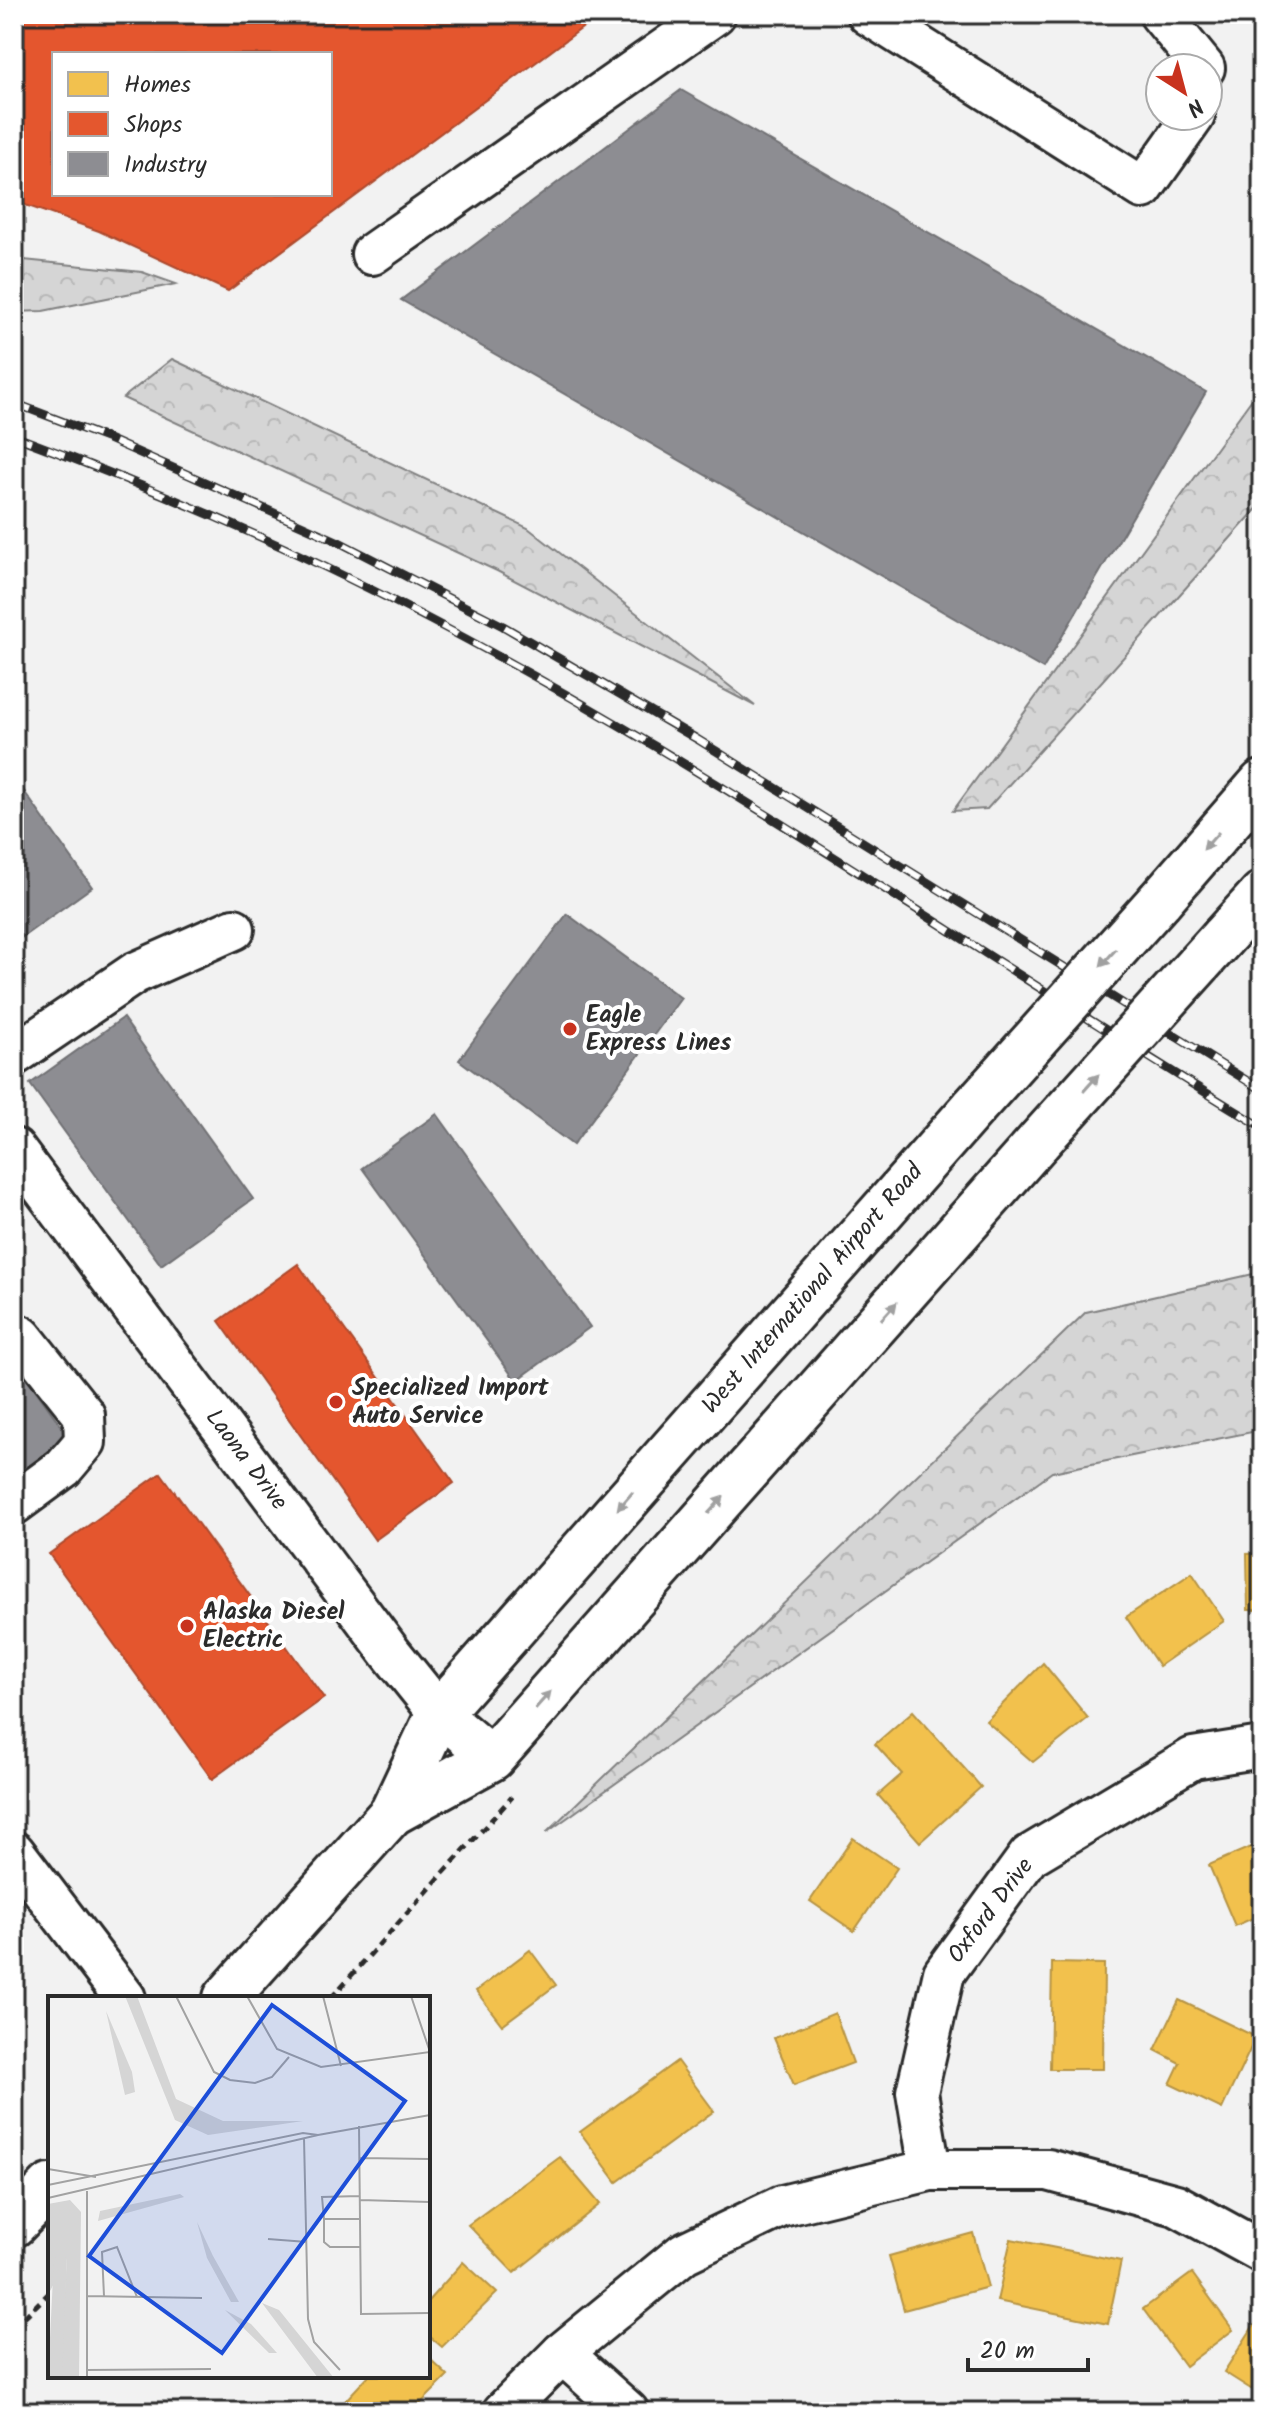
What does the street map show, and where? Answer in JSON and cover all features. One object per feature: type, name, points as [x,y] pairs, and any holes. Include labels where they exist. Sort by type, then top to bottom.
[{"type":"main road","name":"West International Airport Road","points":[[228,1996],[392,1813],[439,1713],[1262,783]]},
{"type":"main road","name":"West International Airport Road","points":[[392,1813],[492,1758],[1262,894]]},
{"type":"main road","points":[[14,2224],[48,2189]]},
{"type":"street","points":[[372,254],[715,14]]},
{"type":"street","points":[[868,14],[1143,188],[1183,132]]},
{"type":"street","points":[[1160,14],[1191,52]]},
{"type":"street","points":[[14,1055],[135,973],[234,929]]},
{"type":"street","name":"Laona Drive","points":[[14,1149],[363,1617],[439,1713],[492,1758]]},
{"type":"street","points":[[14,1333],[22,1337],[84,1415],[85,1442],[63,1468],[14,1504]]},
{"type":"street","name":"Oxford Drive","points":[[930,2170],[917,2092],[944,1973],[1029,1856],[1193,1758],[1262,1747]]},
{"type":"street","points":[[16,1858],[123,1996]]},
{"type":"street","points":[[503,2412],[562,2353],[684,2253],[782,2206],[930,2170],[1048,2170],[1176,2205],[1262,2252]]},
{"type":"street","points":[[562,2353],[628,2412]]},
{"type":"path","points":[[14,2327],[48,2294]]},
{"type":"green space","points":[[14,259],[142,272],[176,284],[43,311],[14,312]]},
{"type":"green space","points":[[172,359],[528,528],[755,706],[497,571],[123,398]]},
{"type":"green space","points":[[1262,385],[1262,503],[987,809],[953,811]]},
{"type":"green space","points":[[1262,1272],[1262,1430],[1052,1472],[546,1833],[1086,1312]]},
{"type":"building: Homes","points":[[1262,1553],[1262,1610],[1248,1610],[1247,1554]]},
{"type":"building: Homes","points":[[1192,1573],[1224,1621],[1159,1666],[1126,1617]]},
{"type":"building: Homes","points":[[1043,1663],[1088,1718],[1033,1762],[986,1721]]},
{"type":"building: Homes","points":[[913,1711],[981,1787],[920,1842],[878,1795],[902,1774],[875,1744]]},
{"type":"building: Homes","points":[[853,1838],[897,1868],[854,1931],[810,1901]]},
{"type":"building: Homes","points":[[1262,1842],[1262,1914],[1235,1926],[1209,1865]]},
{"type":"building: Homes","points":[[530,1950],[556,1985],[502,2025],[476,1991]]},
{"type":"building: Homes","points":[[1052,1963],[1104,1964],[1103,2069],[1050,2069]]},
{"type":"building: Homes","points":[[1179,2000],[1256,2037],[1222,2109],[1170,2084],[1180,2063],[1155,2050]]},
{"type":"building: Homes","points":[[835,2013],[853,2063],[794,2085],[774,2038]]},
{"type":"building: Homes","points":[[677,2061],[714,2111],[617,2182],[580,2132]]},
{"type":"building: Homes","points":[[560,2157],[600,2204],[514,2273],[468,2225]]},
{"type":"building: Homes","points":[[973,2233],[988,2287],[904,2310],[889,2256]]},
{"type":"building: Homes","points":[[1011,2239],[1121,2261],[1108,2324],[997,2301]]},
{"type":"building: Homes","points":[[463,2262],[497,2293],[442,2347],[430,2337],[430,2299]]},
{"type":"building: Homes","points":[[1192,2273],[1233,2330],[1185,2366],[1143,2309]]},
{"type":"building: Homes","points":[[1254,2325],[1262,2330],[1262,2396],[1224,2372]]},
{"type":"building: Homes","points":[[430,2359],[448,2376],[412,2412],[358,2412],[345,2401],[366,2378],[430,2378]]},
{"type":"building: Shops","points":[[14,14],[601,14],[228,291],[99,231],[14,201]]},
{"type":"building: Shops","name":"Specialized Import Auto Service","points":[[298,1264],[454,1483],[375,1540],[219,1321]]},
{"type":"building: Shops","name":"Alaska Diesel Electric","points":[[161,1473],[324,1698],[212,1779],[49,1554]]},
{"type":"building: Industry","points":[[681,90],[1206,392],[1043,669],[401,300]]},
{"type":"building: Industry","points":[[14,777],[92,887],[14,943]]},
{"type":"building: Industry","name":"Eagle Express Lines","points":[[567,914],[681,998],[573,1145],[459,1060]]},
{"type":"building: Industry","points":[[123,1018],[253,1199],[161,1265],[30,1084]]},
{"type":"building: Industry","points":[[437,1114],[590,1327],[516,1381],[362,1168]]},
{"type":"building: Industry","points":[[14,1360],[72,1441],[14,1482]]},
{"type":"railway","points":[[14,403],[106,438],[337,541],[503,626],[697,739],[1262,1090]]},
{"type":"railway","points":[[14,436],[171,498],[325,567],[446,628],[566,694],[800,835],[1262,1127]]},
{"type":"place","name":"Eagle Express Lines","points":[[570,1029]]},
{"type":"place","name":"Specialized Import Auto Service","points":[[336,1402]]},
{"type":"place","name":"Alaska Diesel Electric","points":[[187,1626]]}]
